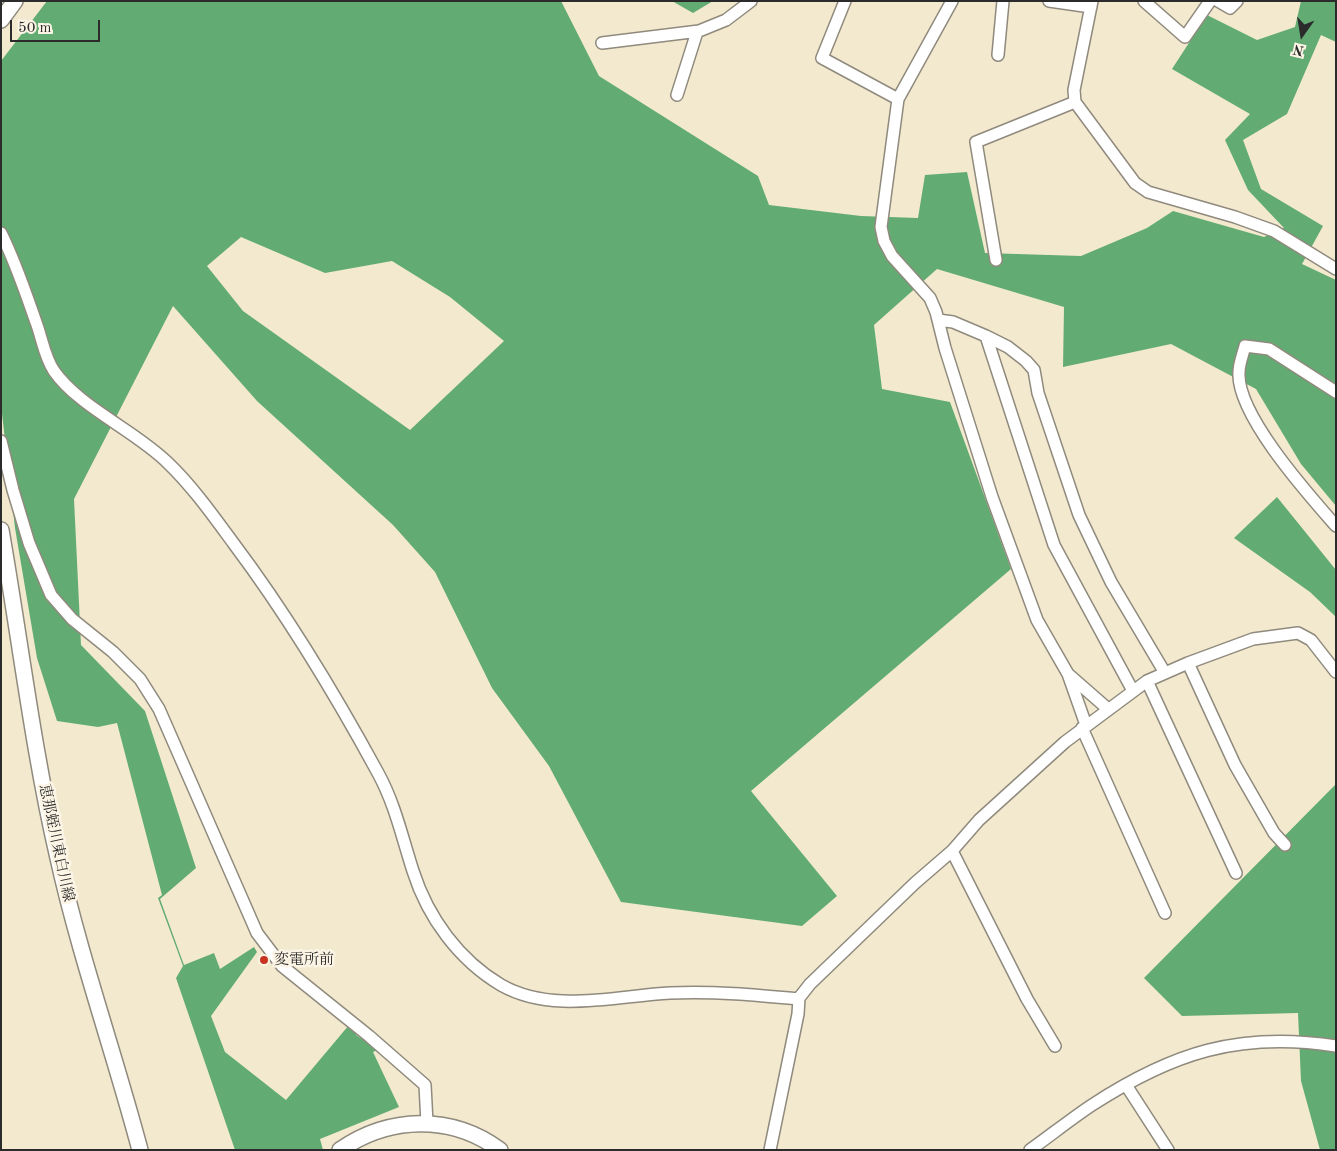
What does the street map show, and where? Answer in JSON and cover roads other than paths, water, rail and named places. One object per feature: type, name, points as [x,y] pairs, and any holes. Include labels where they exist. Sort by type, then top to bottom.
[{"type":"main road","points":[[1,20],[15,1]]},
{"type":"main road","name":"恵那蛭川東白川線","points":[[1,530],[25,684],[58,859],[89,977],[121,1077],[140,1150]]},
{"type":"main road","points":[[340,1150],[360,1137],[381,1128],[411,1123],[427,1123],[468,1131],[500,1150]]},
{"type":"street","points":[[602,43],[697,32],[726,20],[751,1]]},
{"type":"street","points":[[845,1],[822,58],[898,99]]},
{"type":"street","points":[[952,1],[898,99],[881,227],[884,241],[892,256],[930,298],[992,497],[1037,620],[1068,674],[1084,726],[1165,913]]},
{"type":"street","points":[[998,55],[1002,1]]},
{"type":"street","points":[[1049,1],[1092,4],[1074,90],[1075,102],[1113,156],[1139,187],[1235,216],[1274,231],[1336,269]]},
{"type":"street","points":[[1144,1],[1185,37],[1210,1]]},
{"type":"street","points":[[1218,1],[1230,8],[1237,1]]},
{"type":"street","points":[[677,95],[697,32]]},
{"type":"street","points":[[996,260],[976,142],[1075,102]]},
{"type":"street","points":[[1,233],[24,288],[51,367],[63,382],[134,434],[169,464],[218,522],[252,568],[308,651],[383,783],[396,812],[413,873],[427,905],[452,943],[469,962],[516,993],[552,1002],[672,993],[751,994],[798,999]]},
{"type":"street","points":[[938,320],[953,322],[1008,347],[1034,370],[1038,393],[1079,515],[1111,582],[1165,673]]},
{"type":"street","points":[[986,336],[1054,546],[1133,691]]},
{"type":"street","points":[[1336,392],[1269,349],[1246,346],[1239,372],[1242,394],[1267,441],[1336,526]]},
{"type":"street","points":[[1,441],[28,543],[51,595],[72,619],[113,652],[140,679],[159,709],[257,933],[282,966],[369,1036],[425,1086],[427,1123]]},
{"type":"street","points":[[770,1150],[798,1014],[798,999],[810,984],[915,883],[952,851],[980,820],[1084,726],[1147,681],[1188,663],[1253,640],[1298,633],[1311,640],[1336,672]]},
{"type":"street","points":[[1188,663],[1235,765],[1274,833],[1285,845]]},
{"type":"street","points":[[1068,674],[1108,709]]},
{"type":"street","points":[[1147,681],[1236,873]]},
{"type":"street","points":[[952,851],[1027,999],[1054,1046]]},
{"type":"street","points":[[1030,1150],[1091,1106],[1126,1085],[1176,1060],[1227,1044],[1278,1040],[1336,1046]]},
{"type":"street","points":[[1126,1085],[1168,1150]]},
{"type":"place","name":"変電所前","points":[[264,960]]}]
